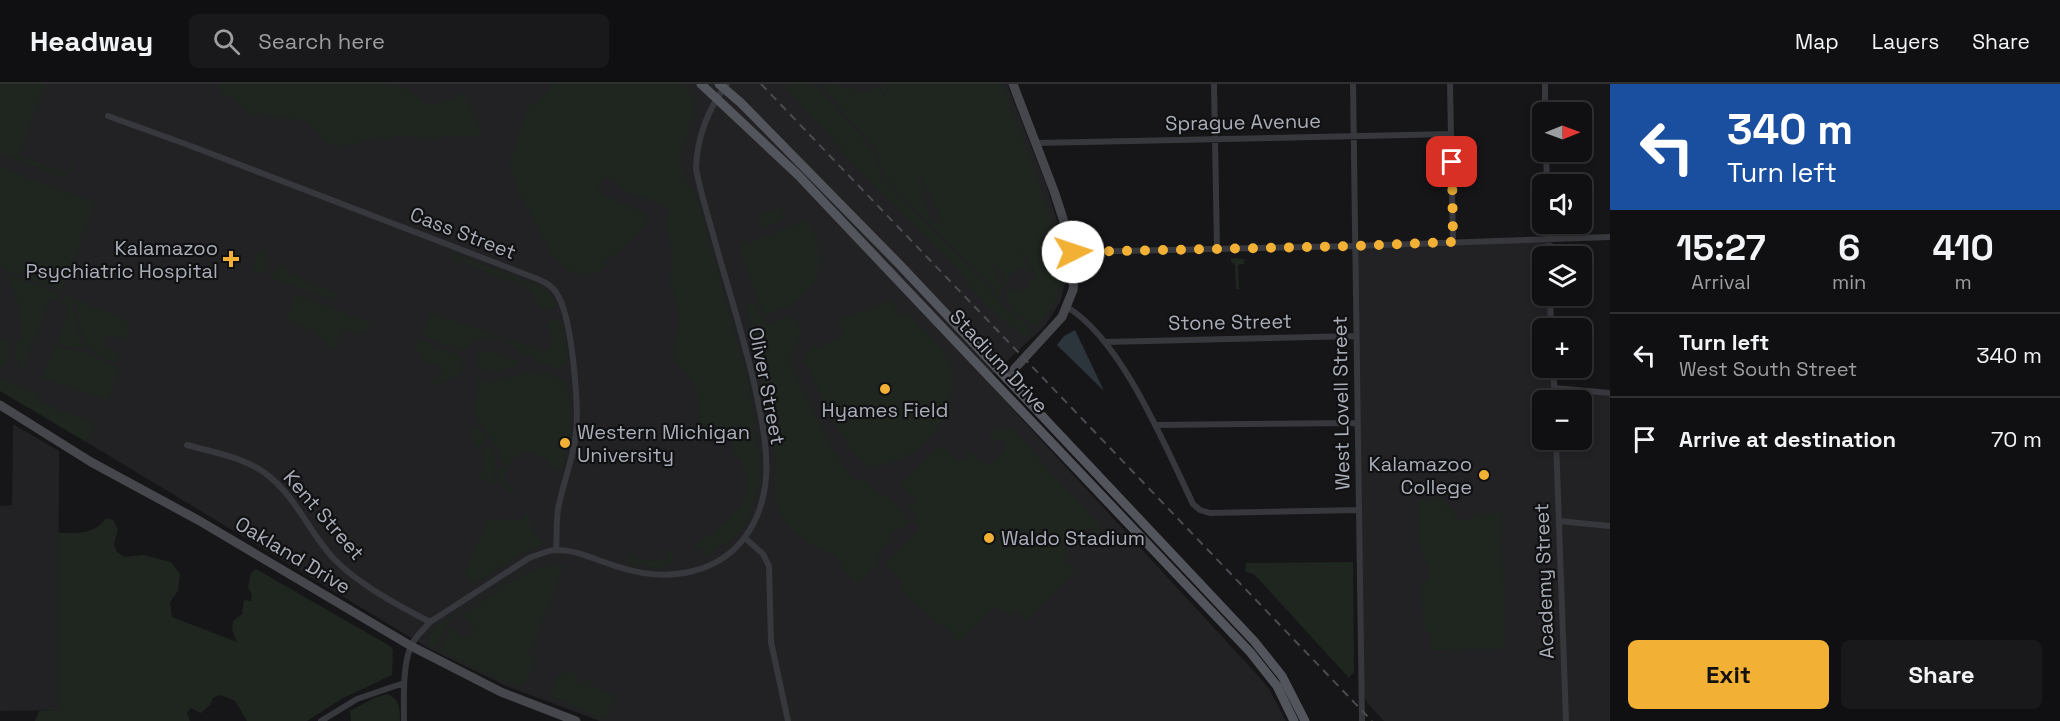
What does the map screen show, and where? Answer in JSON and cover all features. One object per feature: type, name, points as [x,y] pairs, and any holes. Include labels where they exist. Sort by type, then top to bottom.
[{"type":"main road","name":"Stadium Drive","points":[[701,84],[798,175],[1264,669],[1277,686],[1294,721]]},
{"type":"main road","points":[[1006,378],[1056,326],[1067,307],[1074,281],[1073,252],[1036,143],[1013,84]]},
{"type":"main road","name":"Stadium Drive","points":[[723,85],[899,264],[1228,612],[1273,663],[1305,721]]},
{"type":"main road","name":"Oakland Drive","points":[[0,405],[91,462],[198,520],[411,646],[501,692],[576,721]]},
{"type":"street","points":[[1214,84],[1217,248]]},
{"type":"street","name":"West Lovell Street","points":[[1353,84],[1362,721]]},
{"type":"street","points":[[1450,84],[1453,242]]},
{"type":"street","points":[[1545,84],[1545,102]]},
{"type":"street","name":"Oliver Street","points":[[411,646],[430,622],[522,562],[538,555],[556,550],[578,553],[634,572],[668,575],[694,571],[712,564],[728,555],[753,528],[764,490],[766,469],[763,429],[747,356],[696,168],[700,133],[723,85]]},
{"type":"street","name":"Cass Street","points":[[108,116],[229,160],[535,278],[550,286],[561,302],[567,325],[573,360],[577,412],[573,458],[557,513],[556,550]]},
{"type":"street","name":"Sprague Avenue","points":[[1036,143],[1451,134]]},
{"type":"street","points":[[1549,234],[1549,246]]},
{"type":"street","points":[[1073,252],[1355,246],[1610,237]]},
{"type":"street","points":[[1067,307],[1087,321],[1105,342],[1155,425],[1193,504],[1200,510],[1210,513],[1359,510]]},
{"type":"street","name":"Stone Street","points":[[1105,342],[1356,336]]},
{"type":"street","points":[[1554,378],[1554,388],[1610,393]]},
{"type":"street","points":[[1155,425],[1357,423]]},
{"type":"street","name":"Kent Street","points":[[187,445],[229,457],[263,472],[299,510],[335,560],[360,580],[430,622]]},
{"type":"street","name":"Academy Street","points":[[1556,450],[1566,721]]},
{"type":"street","points":[[1558,521],[1610,526]]},
{"type":"street","points":[[745,538],[763,554],[769,566],[770,635],[788,721]]},
{"type":"street","points":[[404,721],[404,683],[411,646]]},
{"type":"street","points":[[321,721],[357,699],[404,683]]},
{"type":"shaded area","name":"Western Michigan University","points":[[0,84],[1007,84],[1047,187],[1066,250],[1067,276],[1060,302],[1045,326],[986,380],[1262,680],[1286,721],[600,721],[506,686],[428,648],[0,390]]},
{"type":"shaded area","points":[[0,84],[41,84],[44,87],[18,155],[67,173],[71,163],[73,166],[68,176],[62,177],[0,154]]},
{"type":"shaded area","points":[[218,84],[388,84],[404,88],[427,104],[438,104],[464,93],[482,133],[474,137],[462,135],[425,139],[410,135],[368,140],[342,147],[324,141],[308,121],[252,114],[243,110],[236,99],[223,94]]},
{"type":"shaded area","points":[[551,84],[685,84],[692,94],[693,113],[681,152],[681,163],[685,178],[698,200],[749,385],[761,463],[759,489],[745,524],[709,555],[692,547],[733,515],[745,495],[747,483],[744,466],[732,448],[732,436],[721,427],[699,424],[697,393],[693,381],[674,361],[674,345],[679,329],[679,309],[670,283],[673,255],[666,222],[669,215],[667,206],[627,193],[615,179],[607,176],[598,182],[599,191],[648,216],[645,223],[636,235],[607,260],[597,272],[577,273],[557,260],[551,253],[516,187],[510,161],[527,108],[546,93]]},
{"type":"shaded area","points":[[782,84],[815,84],[874,152],[883,178],[1006,307],[1032,331],[1023,338],[986,303],[956,267],[875,187]]},
{"type":"shaded area","points":[[820,84],[855,89],[857,94],[877,87],[884,96],[887,94],[885,95],[878,86],[883,84],[1002,84],[1039,184],[1062,261],[1062,276],[1055,300],[1035,328],[1012,307],[1006,290],[1013,288],[1015,292],[1030,286],[1028,281],[1034,278],[1035,273],[1024,251],[1021,253],[1028,273],[1026,275],[1022,268],[1008,275],[1009,283],[1005,282],[997,264],[993,264],[1002,288],[1002,298],[885,177],[874,147]],"holes":[[[920,174],[941,224],[939,221],[933,223],[921,195],[925,190]]]},
{"type":"shaded area","points":[[0,167],[95,203],[62,290],[7,271],[0,266]]},
{"type":"shaded area","points":[[780,208],[784,221],[762,228],[758,216]]},
{"type":"shaded area","points":[[807,221],[816,237],[820,253],[815,280],[796,302],[764,315],[740,250],[742,244]]},
{"type":"shaded area","name":"Kalamazoo College","points":[[1549,239],[1549,246],[1532,246],[1532,306],[1550,306],[1551,318],[1532,318],[1532,378],[1554,378],[1555,388],[1577,390],[1532,390],[1532,450],[1592,450],[1592,391],[1610,393],[1610,721],[1384,721],[1368,704],[1361,690],[1355,246]]},
{"type":"shaded area","points":[[263,249],[268,263],[265,275],[252,269],[259,251]]},
{"type":"shaded area","points":[[453,253],[544,287],[553,297],[556,306],[549,310],[542,309],[528,288],[450,258]]},
{"type":"shaded area","points":[[1231,259],[1244,259],[1244,264],[1238,265],[1239,289],[1236,289],[1235,265],[1231,262]]},
{"type":"shaded area","points":[[280,266],[287,268],[288,273],[294,275],[295,273],[306,282],[337,292],[334,301],[271,278]]},
{"type":"shaded area","points":[[7,273],[59,294],[56,301],[49,299],[46,304],[48,305],[22,369],[16,357],[16,340],[21,339],[19,313],[14,289]]},
{"type":"shaded area","points":[[65,295],[72,298],[78,332],[87,350],[56,343],[68,313],[65,312],[67,307],[62,303]]},
{"type":"shaded area","points":[[295,295],[349,314],[355,319],[357,317],[367,320],[372,326],[365,333],[359,331],[358,334],[343,329],[334,352],[313,332],[287,319]]},
{"type":"shaded area","points":[[75,299],[119,317],[129,324],[130,329],[126,341],[107,334],[102,347],[119,354],[116,362],[94,353],[85,342]]},
{"type":"shaded area","name":"Hyames Field","points":[[892,300],[898,317],[907,313],[942,348],[951,369],[951,390],[942,420],[923,444],[911,454],[897,461],[866,467],[840,434],[824,406],[809,366],[806,366],[804,361],[811,346],[816,344],[817,347],[844,337],[838,320]]},
{"type":"shaded area","points":[[756,302],[765,325],[793,315],[801,335],[789,360],[833,450],[854,482],[861,479],[880,493],[893,503],[908,522],[891,535],[893,540],[879,550],[878,565],[856,585],[834,555],[810,543],[789,527],[777,507],[775,499],[777,473],[771,415],[746,307]]},
{"type":"shaded area","points":[[430,313],[545,352],[552,346],[551,330],[545,325],[552,320],[559,320],[566,341],[567,364],[557,368],[547,366],[512,346],[486,337],[473,340],[465,351],[422,336]]},
{"type":"shaded area","points":[[1075,330],[1104,391],[1057,345],[1064,336]]},
{"type":"shaded area","points":[[0,340],[8,340],[8,361],[5,366],[0,367]]},
{"type":"shaded area","points":[[423,341],[432,347],[461,356],[463,373],[430,386],[433,378],[438,380],[443,367],[422,360],[423,355],[417,352],[416,343]]},
{"type":"shaded area","points":[[55,346],[91,354],[119,368],[108,400],[42,377]]},
{"type":"shaded area","points":[[488,350],[516,360],[518,365],[492,372],[481,370],[477,358],[482,352]]},
{"type":"shaded area","points":[[530,372],[549,374],[558,378],[565,383],[568,390],[571,414],[569,441],[564,463],[560,469],[548,466],[549,460],[522,450],[517,458],[512,457],[510,465],[501,461],[497,447],[477,417],[475,405],[478,391],[480,391],[475,378],[489,382]]},
{"type":"shaded area","points":[[0,378],[38,395],[36,401],[94,422],[98,418],[90,438],[86,442],[0,391]]},
{"type":"shaded area","points":[[13,424],[59,451],[58,710],[0,711],[0,506],[12,505]]},
{"type":"shaded area","points":[[476,424],[487,440],[478,449],[473,445],[471,439],[473,426]]},
{"type":"shaded area","name":"Waldo Stadium","points":[[991,429],[1011,429],[1093,517],[1093,521],[1100,521],[1100,532],[1092,533],[1092,528],[1087,527],[1086,530],[1079,530],[1063,544],[1067,552],[1066,562],[1070,562],[1076,571],[1026,621],[1019,612],[1002,612],[995,606],[958,642],[939,622],[937,624],[898,587],[903,582],[885,564],[920,528],[913,511],[907,509],[908,503],[915,505],[917,501],[900,484],[942,446],[958,462],[968,458],[968,451],[974,451],[974,458],[987,465],[1005,450],[1005,440],[991,440]]},
{"type":"shaded area","points":[[490,444],[496,458],[495,481],[492,483],[479,478],[485,464],[482,462],[480,452]]},
{"type":"shaded area","points":[[500,465],[508,469],[503,480],[507,482],[520,502],[499,482]]},
{"type":"shaded area","points":[[1419,500],[1444,500],[1446,507],[1452,508],[1456,519],[1462,520],[1474,514],[1501,513],[1505,649],[1431,650],[1431,632],[1425,632],[1425,617],[1423,617],[1422,585],[1425,585],[1425,580],[1429,579],[1429,562],[1425,562],[1424,552],[1420,551]]},
{"type":"shaded area","points":[[524,511],[529,516],[533,530],[543,543],[520,554],[476,583],[470,582],[464,574],[488,520],[524,518]]},
{"type":"shaded area","points":[[106,518],[113,520],[118,530],[114,544],[117,552],[125,557],[143,555],[171,562],[180,574],[178,590],[170,603],[172,617],[237,642],[232,630],[233,621],[242,614],[244,600],[251,601],[252,595],[248,587],[251,573],[256,569],[390,646],[393,650],[392,675],[343,698],[307,721],[247,721],[235,701],[221,695],[213,698],[210,705],[201,713],[191,708],[187,713],[190,721],[35,721],[39,711],[58,710],[58,533],[79,533],[91,530]]},
{"type":"shaded area","points":[[672,549],[674,561],[668,567],[654,568],[624,562],[629,559],[630,554],[648,560],[663,559],[668,557],[666,552]]},
{"type":"shaded area","points":[[545,562],[524,571],[453,617],[444,629],[437,645],[430,646],[430,635],[436,626],[523,570]]},
{"type":"shaded area","points":[[1353,562],[1354,672],[1349,678],[1255,575],[1245,571],[1246,563]]},
{"type":"shaded area","points":[[552,565],[564,565],[529,655],[535,658],[535,661],[525,684],[519,687],[498,679],[439,650],[451,627],[468,640],[475,632],[468,620],[462,616],[516,579]]},
{"type":"shaded area","points":[[568,671],[577,674],[575,680],[584,683],[586,678],[591,680],[589,686],[615,696],[605,720],[551,696],[555,680]]},
{"type":"shaded area","points":[[387,694],[397,702],[400,721],[351,721],[350,711]]},
{"type":"railway","points":[[761,84],[1372,721]]},
{"type":"place","name":"Kalamazoo Psychiatric Hospital","points":[[231,259]]},
{"type":"place","name":"Hyames Field","points":[[885,389]]},
{"type":"place","name":"Western Michigan University","points":[[565,443]]},
{"type":"place","name":"Kalamazoo College","points":[[1484,475]]},
{"type":"place","name":"Waldo Stadium","points":[[989,538]]},
{"type":"route","points":[[1073,252],[1080,250],[1355,246],[1453,242],[1452,162]]}]
